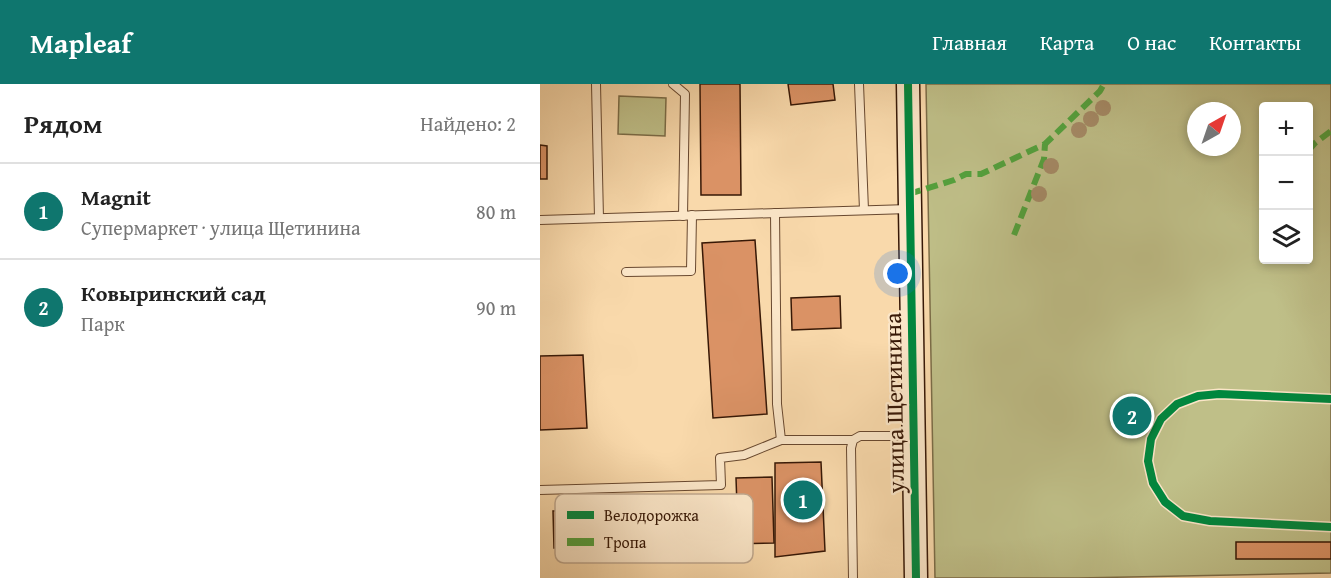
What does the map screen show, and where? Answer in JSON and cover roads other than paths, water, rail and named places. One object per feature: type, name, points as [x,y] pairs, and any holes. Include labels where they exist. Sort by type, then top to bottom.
[{"type":"street","name":"улица Щетинина","points":[[908,84],[916,578]]},
{"type":"lane","points":[[596,84],[599,218]]},
{"type":"lane","points":[[626,272],[691,272],[687,215],[685,94],[673,84]]},
{"type":"lane","points":[[859,84],[864,210]]},
{"type":"lane","points":[[540,220],[909,209]]},
{"type":"lane","points":[[776,213],[777,404],[781,440]]},
{"type":"lane","points":[[540,490],[720,485],[720,458],[744,455],[781,440],[853,440],[860,436],[915,436]]},
{"type":"lane","points":[[853,440],[851,448],[854,578]]},
{"type":"place","name":"Ковыринский сад","points":[[1132,416]]},
{"type":"place","name":"Magnit","points":[[803,500]]}]
